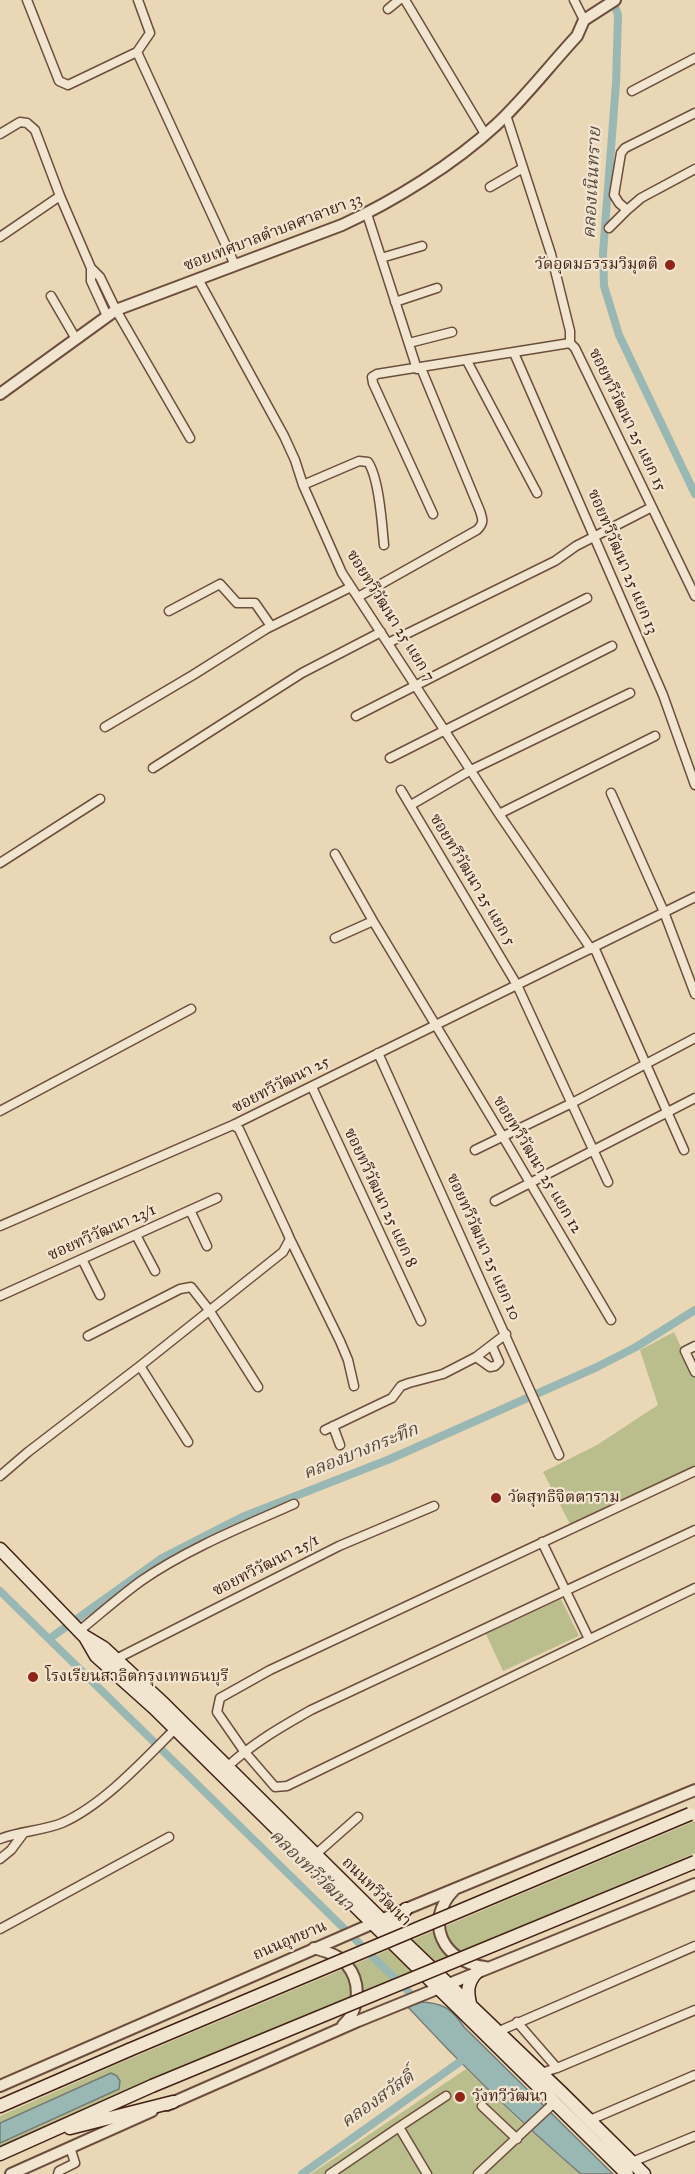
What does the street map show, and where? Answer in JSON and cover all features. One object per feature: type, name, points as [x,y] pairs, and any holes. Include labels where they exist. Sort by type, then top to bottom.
[{"type":"main road","name":"ถนนทวีวัฒนา","points":[[0,1549],[76,1627],[116,1659],[315,1855],[373,1924],[396,1934],[438,1988],[471,2008],[590,2120],[629,2168]]},
{"type":"main road","name":"ถนนทวีวัฒนา","points":[[76,1627],[96,1656],[175,1729],[438,1988],[551,2106],[629,2168],[644,2174]]},
{"type":"main road","points":[[0,2106],[692,1813]]},
{"type":"main road","points":[[0,2154],[152,2086],[695,1862]]},
{"type":"main road","points":[[396,1934],[396,1924],[406,1909]]},
{"type":"main road","points":[[471,2008],[467,1990],[468,1983],[483,1969]]},
{"type":"main road","points":[[551,2106],[563,2094]]},
{"type":"main road","points":[[36,2137],[173,2102]]},
{"type":"street","points":[[27,0],[59,81],[68,85],[137,52],[150,33],[138,0]]},
{"type":"street","points":[[388,9],[399,0]]},
{"type":"street","points":[[405,0],[485,134]]},
{"type":"street","points":[[574,0],[584,20]]},
{"type":"street","name":"ซอยเทศบาลตำบลศาลายา 33","points":[[0,394],[112,313],[342,225],[367,214],[418,183],[485,134],[506,115],[577,36],[584,20],[600,6],[615,0]]},
{"type":"street","points":[[137,52],[235,265]]},
{"type":"street","points":[[632,91],[695,58]]},
{"type":"street","points":[[627,210],[614,195],[621,153],[630,145],[695,113]]},
{"type":"street","points":[[506,115],[553,261],[570,331],[570,344]]},
{"type":"street","points":[[0,134],[20,122],[27,123],[35,130],[91,268],[100,277],[112,313],[190,438]]},
{"type":"street","points":[[490,187],[523,168]]},
{"type":"street","points":[[609,228],[641,198],[695,169]]},
{"type":"street","points":[[0,223],[3,235],[60,196]]},
{"type":"street","points":[[358,597],[477,530],[483,520],[409,343],[367,214]]},
{"type":"street","points":[[381,258],[422,246]]},
{"type":"street","name":"ซอยทวีวัฒนา 25 แยก 7","points":[[198,279],[284,436],[336,562],[499,814],[592,948],[684,1150]]},
{"type":"street","points":[[395,302],[437,288]]},
{"type":"street","points":[[51,296],[76,339]]},
{"type":"street","points":[[409,343],[452,332]]},
{"type":"street","name":"ซอยทวีวัฒนา 25 แยก 15","points":[[433,514],[372,377],[377,374],[570,344],[575,348],[695,596]]},
{"type":"street","name":"ซอยทวีวัฒนา 25 แยก 13","points":[[514,353],[596,536],[663,695],[695,785]]},
{"type":"street","points":[[467,361],[537,494]]},
{"type":"street","points":[[303,484],[360,461],[368,462],[372,467],[378,496],[384,545]]},
{"type":"street","points":[[388,643],[555,561],[576,546],[652,507]]},
{"type":"street","points":[[169,611],[220,584],[237,603],[255,603],[271,626]]},
{"type":"street","points":[[105,727],[271,626],[351,587]]},
{"type":"street","points":[[356,716],[587,598]]},
{"type":"street","points":[[153,768],[302,674],[381,632]]},
{"type":"street","points":[[390,758],[612,646]]},
{"type":"street","points":[[411,806],[471,771],[630,693]]},
{"type":"street","points":[[499,814],[655,736]]},
{"type":"street","name":"ซอยทวีวัฒนา 25 แยก 5","points":[[401,790],[517,985],[608,1182]]},
{"type":"street","points":[[611,793],[664,912],[695,994]]},
{"type":"street","points":[[0,863],[99,799]]},
{"type":"street","name":"ซอยทวีวัฒนา 25 แยก 12","points":[[335,854],[611,1320]]},
{"type":"street","name":"ซอยทวีวัฒนา 25","points":[[354,1386],[348,1360],[340,1341],[239,1130],[233,1125],[695,897]]},
{"type":"street","points":[[335,938],[373,921]]},
{"type":"street","points":[[0,1111],[191,1009]]},
{"type":"street","points":[[475,1150],[572,1103],[695,1038]]},
{"type":"street","name":"ซอยทวีวัฒนา 25 แยก 10","points":[[378,1053],[506,1334],[558,1455]]},
{"type":"street","name":"ซอยทวีวัฒนา 25 แยก 8","points":[[312,1087],[421,1321]]},
{"type":"street","points":[[495,1201],[695,1098]]},
{"type":"street","points":[[0,1226],[233,1125]]},
{"type":"street","name":"ซอยทวีวัฒนา 23/1","points":[[0,1296],[217,1198]]},
{"type":"street","points":[[190,1210],[207,1246]]},
{"type":"street","points":[[136,1235],[154,1271]]},
{"type":"street","points":[[0,1476],[283,1252],[290,1239]]},
{"type":"street","points":[[82,1259],[100,1295]]},
{"type":"street","points":[[88,1336],[188,1287],[196,1292],[209,1310],[258,1387]]},
{"type":"street","points":[[340,1445],[329,1428],[392,1398],[401,1386],[443,1374],[476,1357],[506,1334]]},
{"type":"street","points":[[476,1357],[490,1367],[495,1366],[499,1362],[492,1346]]},
{"type":"street","points":[[695,1346],[685,1351],[695,1372]]},
{"type":"street","points":[[140,1366],[188,1442]]},
{"type":"street","points":[[695,1471],[270,1670],[220,1698],[217,1712],[244,1751],[275,1787],[287,1786],[695,1588]]},
{"type":"street","points":[[76,1627],[141,1581],[197,1549],[294,1504]]},
{"type":"street","name":"ซอยทวีวัฒนา 25/1","points":[[116,1659],[339,1546],[434,1506]]},
{"type":"street","points":[[227,1767],[244,1751],[311,1710],[695,1530]]},
{"type":"street","points":[[542,1542],[589,1639]]},
{"type":"street","points":[[0,1839],[12,1834],[22,1834],[59,1824],[76,1816],[136,1768],[175,1729]]},
{"type":"street","name":"ถนนอุทยาน","points":[[0,2086],[406,1909],[695,1790]]},
{"type":"street","points":[[315,1855],[358,1817]]},
{"type":"street","points":[[0,1859],[11,1850],[22,1834]]},
{"type":"street","points":[[0,1929],[169,1837]]},
{"type":"street","points":[[11,2174],[338,2030],[695,1884]]},
{"type":"street","points":[[456,1888],[448,1896],[441,1909],[440,1933],[444,1944],[453,1955],[461,1961],[483,1969]]},
{"type":"street","points":[[320,1946],[347,1965],[353,1975],[357,1991],[355,2007],[338,2030]]},
{"type":"street","points":[[497,2032],[695,1946]]},
{"type":"street","points":[[541,2073],[695,2010]]},
{"type":"street","points":[[516,2022],[557,2068]]},
{"type":"street","points":[[590,2120],[695,2075]]},
{"type":"street","points":[[330,2174],[446,2096]]},
{"type":"street","points":[[482,2106],[517,2139]]},
{"type":"street","points":[[478,2174],[551,2106]]},
{"type":"street","points":[[399,2127],[427,2174]]},
{"type":"street","points":[[629,2168],[695,2136]]},
{"type":"street","points":[[58,2174],[59,2171],[75,2163],[70,2147]]},
{"type":"green space","points":[[674,1332],[695,1377],[695,1466],[570,1524],[543,1472],[597,1445],[658,1405],[640,1350]]},
{"type":"green space","points":[[561,1599],[579,1636],[503,1671],[486,1634]]},
{"type":"green space","points":[[695,1821],[695,1853],[127,2091],[0,2149],[0,2143],[118,2089],[120,2081],[117,2075],[111,2073],[0,2123],[0,2116],[115,2065]]},
{"type":"green space","name":"วังทวีวัฒนา","points":[[466,2069],[524,2125],[581,2174],[311,2174]]},
{"type":"water","points":[[422,2002],[436,2004],[451,2011],[464,2027],[613,2174],[581,2174],[535,2134],[470,2072],[407,2006]]},
{"type":"water","points":[[111,2073],[120,2081],[119,2089],[0,2143],[0,2123]]},
{"type":"waterway","name":"คลองเนินทราย","points":[[613,0],[618,15],[616,83],[603,253],[604,286],[619,335],[695,494]]},
{"type":"waterway","name":"คลองบางกระทึก","points":[[49,1639],[162,1558],[242,1517],[390,1459],[597,1367],[636,1347],[695,1310]]},
{"type":"waterway","name":"คลองทวีวัฒนา","points":[[0,1591],[417,2000]]},
{"type":"waterway","name":"คลองสวัสดิ์","points":[[302,2174],[468,2056]]},
{"type":"place","name":"วัดอุดมธรรมวิมุตติ","points":[[670,265]]},
{"type":"place","name":"วัดสุทธิจิตตาราม","points":[[496,1498]]},
{"type":"place","name":"โรงเรียนสาธิตกรุงเทพธนบุรี","points":[[33,1677]]},
{"type":"place","name":"วังทวีวัฒนา","points":[[460,2097]]}]
